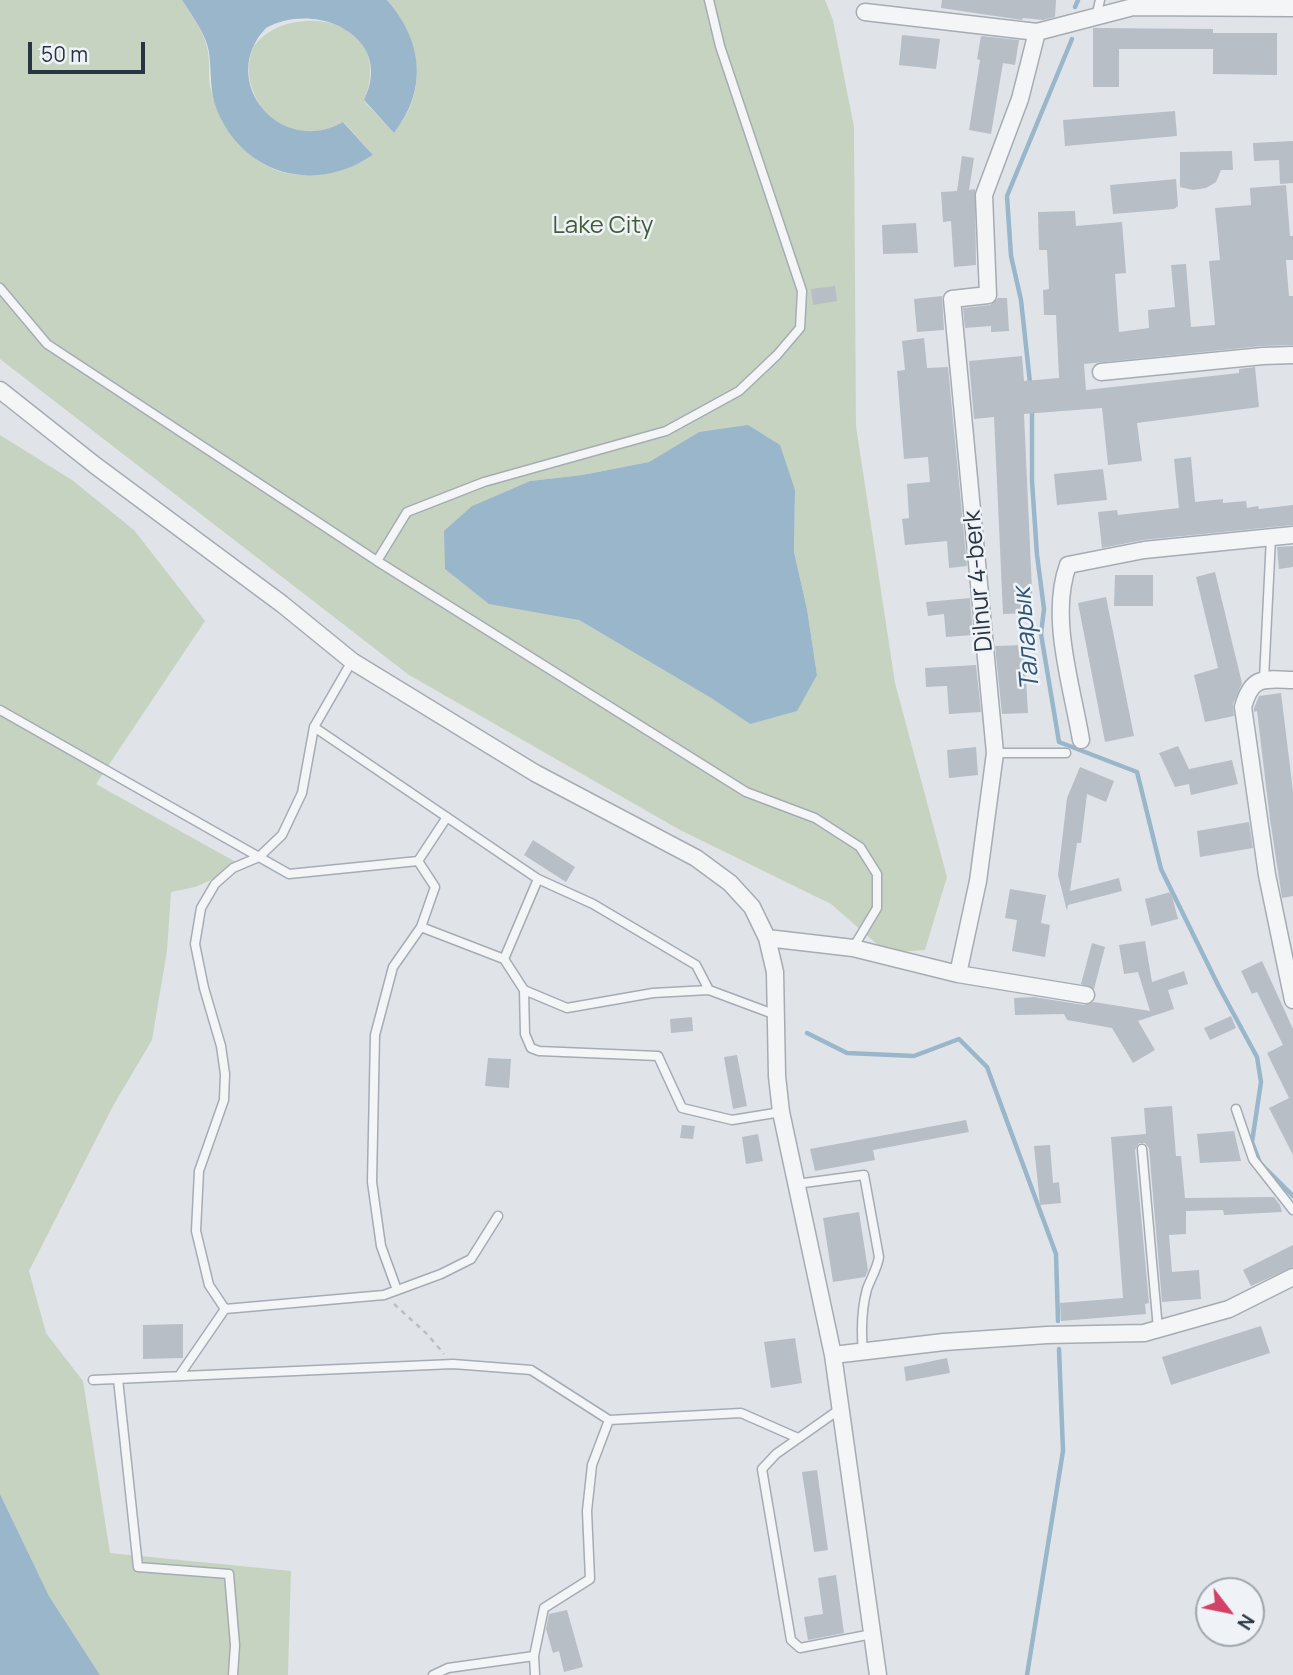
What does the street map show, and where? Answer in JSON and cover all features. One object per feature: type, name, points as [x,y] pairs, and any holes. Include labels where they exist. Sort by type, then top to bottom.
[{"type":"street","points":[[865,12],[1037,32],[1133,7],[1293,8]]},
{"type":"street","name":"Dilnur 4-berk","points":[[958,974],[978,881],[996,753],[952,299],[988,295],[984,195],[1020,99],[1037,32]]},
{"type":"street","points":[[1101,372],[1293,355]]},
{"type":"street","points":[[0,390],[96,466],[282,604],[352,661],[535,773],[696,858],[730,883],[752,907],[767,938],[775,972],[776,1076],[781,1112],[833,1355],[878,1675]]},
{"type":"street","points":[[1081,740],[1059,618],[1062,581],[1068,565],[1144,550],[1293,535]]},
{"type":"street","points":[[1293,680],[1264,679],[1248,690],[1243,706],[1268,875],[1293,1000]]},
{"type":"street","points":[[767,938],[853,947],[958,974],[1086,995]]},
{"type":"street","points":[[833,1355],[944,1342],[1047,1335],[1144,1333],[1229,1309],[1293,1277]]},
{"type":"lane","points":[[377,561],[407,512],[484,482],[666,431],[739,391],[777,355],[800,328],[802,291],[720,46],[709,0]]},
{"type":"lane","points":[[1096,17],[1100,0]]},
{"type":"lane","points":[[0,288],[47,344],[377,561],[746,792],[815,818],[860,847],[877,873],[877,908],[853,947]]},
{"type":"lane","points":[[1264,679],[1271,537]]},
{"type":"lane","points":[[225,1309],[209,1285],[196,1231],[199,1171],[224,1100],[225,1074],[221,1046],[204,988],[195,944],[201,908],[215,884],[233,868],[259,857],[282,835],[302,793],[314,727],[352,661]]},
{"type":"lane","points":[[0,710],[289,874],[418,861]]},
{"type":"lane","points":[[314,727],[538,879],[593,904],[696,965],[709,990]]},
{"type":"lane","points":[[996,753],[1066,753]]},
{"type":"lane","points":[[418,861],[447,817]]},
{"type":"lane","points":[[397,1290],[381,1246],[372,1182],[375,1035],[393,967],[421,927],[435,887],[418,861]]},
{"type":"lane","points":[[504,960],[538,879]]},
{"type":"lane","points":[[421,927],[504,960],[524,990],[525,1034],[531,1048],[539,1051],[658,1056],[682,1108],[732,1120],[781,1112]]},
{"type":"lane","points":[[524,990],[567,1008],[653,993],[709,990],[776,1015]]},
{"type":"lane","points":[[1236,1109],[1253,1159],[1293,1210]]},
{"type":"lane","points":[[1142,1149],[1158,1329]]},
{"type":"lane","points":[[796,1184],[864,1175],[880,1257],[860,1320],[863,1352]]},
{"type":"lane","points":[[225,1309],[384,1295],[441,1274],[471,1259],[498,1216]]},
{"type":"lane","points":[[179,1376],[225,1309]]},
{"type":"lane","points":[[93,1380],[453,1364],[531,1370],[609,1420],[740,1413],[798,1438]]},
{"type":"lane","points":[[118,1379],[138,1567],[229,1574],[235,1645],[233,1675]]},
{"type":"lane","points":[[840,1408],[776,1454],[762,1469],[791,1640],[800,1648],[873,1634]]},
{"type":"lane","points":[[535,1675],[534,1656],[544,1608],[590,1579],[587,1511],[592,1465],[609,1420]]},
{"type":"lane","points":[[433,1675],[448,1668],[534,1656]]},
{"type":"path","points":[[384,1295],[427,1334],[453,1364]]},
{"type":"green space","name":"Lake City","points":[[0,0],[182,0],[205,41],[209,79],[216,107],[234,138],[246,152],[276,170],[312,174],[344,169],[373,155],[344,122],[318,131],[298,131],[272,118],[258,102],[250,83],[249,72],[254,46],[270,32],[290,23],[313,21],[334,24],[353,34],[366,50],[370,72],[364,101],[394,133],[413,100],[417,66],[408,32],[387,0],[825,0],[833,20],[854,127],[856,426],[895,683],[947,877],[925,950],[887,953],[831,904],[680,830],[409,675],[0,359]],"holes":[[[699,432],[795,489],[794,552],[807,609],[817,675],[750,724],[579,620],[472,506],[530,481],[582,475],[649,462]]]},
{"type":"green space","points":[[0,435],[72,480],[134,530],[205,621],[96,784],[243,866],[195,887],[171,892],[167,951],[152,1040],[113,1106],[29,1271],[46,1333],[83,1381],[110,1553],[291,1571],[288,1675],[100,1675],[49,1596],[0,1494]]},
{"type":"water","points":[[182,0],[387,0],[408,32],[417,65],[412,99],[405,116],[394,133],[364,100],[371,77],[369,58],[360,42],[345,30],[327,22],[306,18],[286,20],[266,28],[252,49],[248,70],[252,91],[262,108],[278,122],[298,130],[320,130],[343,122],[373,155],[351,167],[328,174],[283,172],[263,164],[245,150],[229,132],[217,110],[207,45]]},
{"type":"water","points":[[748,425],[780,445],[795,490],[794,552],[807,609],[817,675],[797,711],[750,724],[579,620],[489,604],[445,569],[444,531],[472,506],[530,481],[582,475],[649,462],[699,432]]},
{"type":"water","points":[[0,1494],[49,1596],[100,1675],[0,1675]]},
{"type":"building","points":[[942,0],[1056,0],[1055,17],[1022,20],[941,8]]},
{"type":"building","points":[[1093,28],[1213,29],[1213,33],[1277,33],[1277,75],[1213,74],[1213,49],[1119,49],[1119,87],[1093,87]]},
{"type":"building","points":[[902,35],[940,39],[936,69],[899,65]]},
{"type":"building","points":[[981,36],[1019,40],[1015,65],[1003,63],[991,134],[969,130]]},
{"type":"building","points":[[1175,111],[1177,136],[1065,146],[1063,120]]},
{"type":"building","points":[[1293,141],[1293,183],[1280,184],[1279,160],[1254,161],[1253,143]]},
{"type":"building","points":[[1232,151],[1233,170],[1221,170],[1216,182],[1206,188],[1193,190],[1180,187],[1180,152]]},
{"type":"building","points":[[962,156],[974,158],[969,190],[975,189],[976,265],[954,267],[951,221],[943,222],[941,192],[957,191]]},
{"type":"building","points":[[1176,179],[1178,206],[1174,209],[1113,214],[1110,185]]},
{"type":"building","points":[[1286,185],[1290,236],[1293,236],[1293,260],[1286,260],[1289,296],[1293,296],[1293,345],[1084,364],[1086,390],[1239,373],[1239,369],[1255,367],[1259,407],[1137,423],[1142,461],[1108,465],[1102,408],[1024,414],[1033,613],[1003,614],[994,417],[974,419],[969,361],[1022,356],[1024,381],[1059,378],[1056,315],[1044,315],[1043,290],[1049,289],[1047,250],[1039,250],[1038,212],[1075,211],[1076,226],[1122,222],[1126,273],[1115,274],[1119,332],[1149,328],[1148,310],[1175,307],[1171,265],[1186,264],[1191,327],[1215,325],[1209,261],[1220,260],[1215,208],[1251,205],[1250,188]]},
{"type":"building","points":[[916,223],[918,253],[883,254],[882,225]]},
{"type":"building","points":[[835,286],[837,301],[813,305],[811,289]]},
{"type":"building","points":[[942,296],[944,330],[917,332],[914,299]]},
{"type":"building","points":[[998,298],[1007,298],[1009,331],[991,332],[991,326],[965,328],[963,308],[990,305]]},
{"type":"building","points":[[924,338],[927,368],[948,367],[967,566],[949,568],[947,541],[905,545],[902,519],[909,518],[907,484],[930,482],[928,457],[904,459],[897,371],[905,370],[902,341]]},
{"type":"building","points":[[1191,457],[1195,502],[1223,499],[1223,503],[1246,501],[1247,508],[1258,506],[1259,509],[1293,505],[1293,525],[1143,540],[1102,548],[1098,512],[1117,510],[1118,515],[1179,508],[1174,459]]},
{"type":"building","points":[[1103,469],[1107,500],[1057,505],[1054,474]]},
{"type":"building","points":[[1293,546],[1293,567],[1279,569],[1277,547]]},
{"type":"building","points":[[1215,572],[1242,683],[1233,704],[1234,716],[1205,722],[1194,675],[1218,668],[1196,577]]},
{"type":"building","points":[[1115,575],[1153,575],[1153,606],[1114,606]]},
{"type":"building","points":[[1106,597],[1134,736],[1105,742],[1078,603]]},
{"type":"building","points":[[970,598],[973,635],[946,637],[944,614],[928,616],[926,602]]},
{"type":"building","points":[[1024,645],[1028,713],[1002,714],[995,646]]},
{"type":"building","points":[[976,665],[981,712],[949,714],[947,686],[926,687],[925,668]]},
{"type":"building","points":[[1281,693],[1293,791],[1293,896],[1282,898],[1257,711],[1254,712],[1259,696]]},
{"type":"building","points":[[1178,746],[1189,769],[1232,760],[1238,784],[1191,795],[1189,784],[1175,787],[1159,753]]},
{"type":"building","points":[[976,747],[978,775],[949,778],[947,750]]},
{"type":"building","points":[[1080,767],[1114,781],[1106,802],[1087,794],[1081,843],[1077,843],[1070,891],[1119,878],[1122,891],[1068,905],[1067,911],[1058,875],[1067,798]]},
{"type":"building","points":[[1249,822],[1253,848],[1200,857],[1197,831]]},
{"type":"building","points":[[533,840],[575,867],[566,882],[524,855]]},
{"type":"building","points":[[1010,889],[1046,895],[1041,923],[1050,925],[1045,957],[1012,951],[1017,920],[1005,918]]},
{"type":"building","points":[[1171,892],[1178,919],[1151,926],[1145,899]]},
{"type":"building","points":[[1145,941],[1152,982],[1184,971],[1188,984],[1168,990],[1174,1009],[1138,1021],[1155,1050],[1133,1063],[1112,1028],[1067,1020],[1064,1014],[1015,1015],[1014,998],[1034,997],[1084,1005],[1094,1002],[1150,1011],[1138,972],[1124,974],[1119,945]]},
{"type":"building","points":[[1092,943],[1105,947],[1094,989],[1081,984]]},
{"type":"building","points":[[1262,961],[1293,1029],[1293,1155],[1269,1108],[1289,1098],[1267,1053],[1283,1045],[1257,992],[1252,994],[1241,971]]},
{"type":"building","points":[[1231,1016],[1236,1028],[1210,1040],[1204,1028]]},
{"type":"building","points":[[692,1017],[693,1031],[671,1033],[670,1019]]},
{"type":"building","points":[[737,1055],[747,1106],[733,1109],[724,1057]]},
{"type":"building","points":[[488,1058],[511,1059],[509,1088],[485,1086]]},
{"type":"building","points":[[1172,1106],[1176,1156],[1181,1156],[1185,1198],[1274,1197],[1282,1212],[1224,1215],[1223,1210],[1186,1211],[1186,1234],[1169,1235],[1172,1272],[1199,1270],[1201,1299],[1162,1302],[1149,1148],[1145,1143],[1139,1143],[1135,1150],[1149,1303],[1145,1304],[1146,1314],[1061,1321],[1060,1303],[1123,1298],[1111,1137],[1146,1134],[1144,1108]]},
{"type":"building","points":[[966,1120],[969,1132],[873,1150],[875,1160],[815,1171],[810,1149]]},
{"type":"building","points":[[682,1125],[695,1126],[693,1139],[680,1138]]},
{"type":"building","points":[[1234,1131],[1241,1161],[1200,1163],[1197,1134]]},
{"type":"building","points":[[758,1134],[763,1161],[746,1164],[742,1137]]},
{"type":"building","points":[[1050,1145],[1053,1183],[1059,1182],[1061,1203],[1040,1205],[1034,1146]]},
{"type":"building","points":[[859,1212],[868,1270],[865,1277],[833,1282],[823,1218]]},
{"type":"building","points":[[1293,1245],[1293,1267],[1251,1286],[1243,1270]]},
{"type":"building","points":[[183,1324],[183,1358],[143,1359],[143,1325]]},
{"type":"building","points":[[1261,1326],[1270,1353],[1171,1385],[1162,1357]]},
{"type":"building","points":[[795,1338],[802,1383],[771,1388],[764,1342]]},
{"type":"building","points":[[947,1358],[950,1373],[906,1381],[904,1367]]},
{"type":"building","points":[[817,1470],[828,1550],[814,1552],[802,1472]]},
{"type":"building","points":[[836,1575],[844,1633],[808,1640],[804,1617],[823,1614],[818,1578]]},
{"type":"building","points":[[567,1610],[583,1667],[564,1672],[559,1651],[553,1653],[546,1629],[549,1614]]},
{"type":"waterway","name":"Таларык","points":[[1075,7],[1078,0]]},
{"type":"waterway","name":"Таларык","points":[[1030,383],[1021,300],[1011,256],[1007,196],[1072,39]]},
{"type":"waterway","name":"Таларык","points":[[1032,410],[1032,481],[1044,609],[1041,634],[1059,742],[1137,772],[1161,869],[1257,1057],[1261,1082],[1252,1142],[1260,1163],[1293,1196]]},
{"type":"waterway","points":[[807,1033],[847,1053],[914,1056],[959,1039],[987,1067],[1056,1254],[1058,1321]]},
{"type":"waterway","points":[[1027,1675],[1063,1451],[1059,1349]]}]
